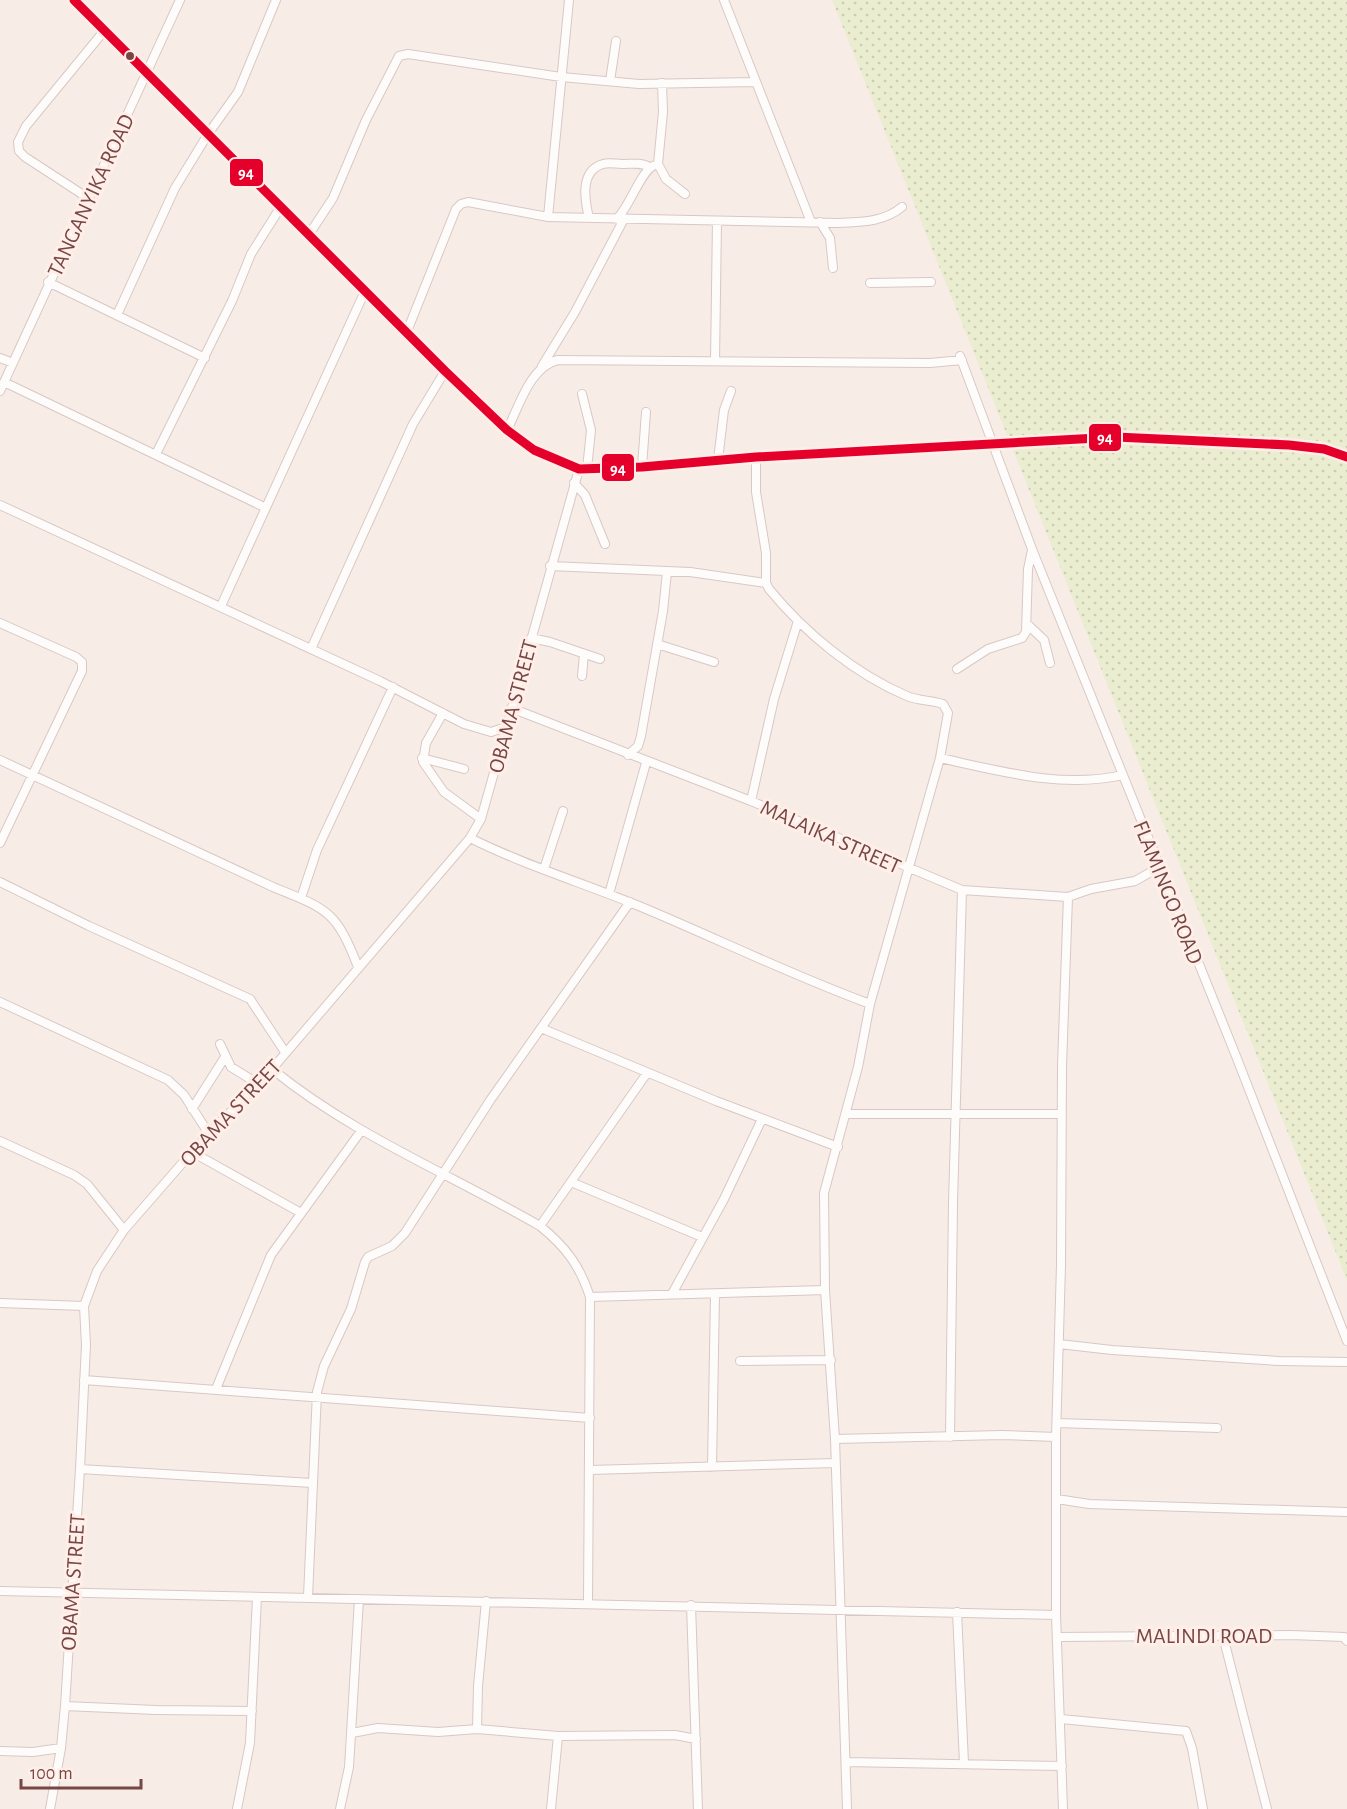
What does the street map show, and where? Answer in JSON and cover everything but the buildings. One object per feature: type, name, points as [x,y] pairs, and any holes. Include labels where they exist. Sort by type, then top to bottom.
[{"type":"street","points":[[74,0],[406,334],[507,430],[534,450],[583,469],[642,467],[756,457],[880,452],[992,442],[1116,437],[1235,441],[1312,447],[1347,456]]},
{"type":"street","name":"TANGANYIKA ROAD","points":[[0,391],[48,282],[180,0]]},
{"type":"street","points":[[117,315],[176,188],[208,134],[241,86],[276,0]]},
{"type":"street","points":[[548,217],[569,0]]},
{"type":"street","points":[[724,0],[815,222],[830,238],[833,268]]},
{"type":"street","points":[[88,198],[25,157],[19,151],[18,142],[26,126],[104,31]]},
{"type":"street","points":[[610,81],[616,41]]},
{"type":"street","points":[[308,236],[333,198],[366,120],[399,56],[408,54],[430,56],[561,77],[610,81],[756,82]]},
{"type":"street","points":[[507,430],[530,385],[575,312],[620,219],[631,202],[642,175],[654,166],[663,112],[662,83]]},
{"type":"street","points":[[589,218],[585,188],[587,179],[596,167],[608,163],[639,163],[654,166],[685,194]]},
{"type":"street","points":[[406,334],[460,204],[468,201],[548,217],[717,221],[869,221],[892,215],[902,207]]},
{"type":"street","points":[[156,454],[232,301],[250,254],[280,208]]},
{"type":"street","points":[[542,367],[558,360],[715,361],[717,221]]},
{"type":"street","points":[[48,282],[205,358]]},
{"type":"street","points":[[870,283],[931,282]]},
{"type":"street","points":[[221,606],[264,507],[365,291]]},
{"type":"street","points":[[0,358],[13,363]]},
{"type":"street","name":"FLAMINGO ROAD","points":[[715,361],[930,363],[961,358],[1032,549],[1158,868],[1236,1056],[1347,1341]]},
{"type":"street","points":[[311,649],[413,424],[445,371]]},
{"type":"street","points":[[4,382],[264,507]]},
{"type":"street","points":[[718,460],[724,410],[731,391]]},
{"type":"street","name":"OBAMA STREET","points":[[50,1809],[61,1748],[64,1706],[80,1468],[84,1380],[84,1306],[97,1271],[124,1230],[192,1152],[272,1069],[470,838],[481,819],[574,483],[583,469],[591,430],[582,394]]},
{"type":"street","points":[[642,467],[646,412]]},
{"type":"street","points":[[756,457],[756,492],[766,553],[766,583],[798,621],[849,664],[908,696],[943,704],[948,713],[940,758],[870,1004],[838,1147],[824,1193],[825,1290],[835,1439],[847,1809]]},
{"type":"street","points":[[574,483],[585,495],[605,544]]},
{"type":"street","points":[[0,505],[221,606],[475,728],[490,732],[506,727]]},
{"type":"street","points":[[957,669],[988,649],[1022,638],[1027,624],[1028,569],[1032,549]]},
{"type":"street","points":[[550,566],[690,572],[766,583]]},
{"type":"street","points":[[609,894],[644,762],[638,746],[657,644],[667,572]]},
{"type":"street","points":[[751,801],[774,699],[798,621]]},
{"type":"street","points":[[0,623],[76,657],[82,662],[82,671],[0,843]]},
{"type":"street","points":[[1027,624],[1044,640],[1050,663]]},
{"type":"street","points":[[531,638],[600,659]]},
{"type":"street","points":[[657,644],[714,662]]},
{"type":"street","points":[[582,676],[584,654]]},
{"type":"street","points":[[301,898],[317,850],[393,687]]},
{"type":"street","name":"MALAIKA STREET","points":[[511,708],[644,762],[751,801],[865,848],[909,870],[962,890],[1068,897],[1090,889],[1135,881],[1158,868]]},
{"type":"street","points":[[443,713],[426,743],[422,758],[428,772],[444,792],[481,819]]},
{"type":"street","points":[[490,732],[501,745]]},
{"type":"street","points":[[628,755],[638,746]]},
{"type":"street","points":[[422,758],[464,769]]},
{"type":"street","points":[[940,758],[1039,778],[1092,781],[1123,775]]},
{"type":"street","points":[[0,760],[329,913],[349,945],[358,967]]},
{"type":"street","points":[[544,869],[563,811]]},
{"type":"street","points":[[470,838],[503,854],[630,902],[808,981],[870,1004]]},
{"type":"street","points":[[0,882],[80,922],[250,999],[285,1052]]},
{"type":"street","points":[[950,1437],[962,890]]},
{"type":"street","points":[[1063,1809],[1056,1615],[1056,1437],[1061,1114],[1068,897]]},
{"type":"street","points":[[308,1597],[316,1398],[324,1366],[351,1309],[364,1262],[368,1257],[392,1246],[405,1233],[441,1174],[630,902]]},
{"type":"street","points":[[0,1002],[168,1080],[177,1087],[209,1134]]},
{"type":"street","points":[[541,1028],[647,1073],[838,1147]]},
{"type":"street","points":[[220,1044],[225,1057],[236,1072],[257,1083]]},
{"type":"street","points":[[192,1108],[225,1057]]},
{"type":"street","points":[[272,1069],[310,1100],[361,1131],[540,1226],[572,1257],[582,1273],[590,1298],[588,1604]]},
{"type":"street","points":[[540,1226],[647,1073]]},
{"type":"street","points":[[846,1114],[1061,1114]]},
{"type":"street","points":[[672,1294],[684,1276],[762,1119]]},
{"type":"street","points":[[216,1389],[271,1255],[361,1131]]},
{"type":"street","points":[[0,1141],[74,1175],[87,1184],[124,1230]]},
{"type":"street","points":[[192,1152],[301,1213]]},
{"type":"street","points":[[571,1182],[702,1237]]},
{"type":"street","points":[[590,1298],[825,1290]]},
{"type":"street","points":[[712,1467],[715,1294]]},
{"type":"street","points":[[0,1303],[84,1306]]},
{"type":"street","points":[[1059,1344],[1112,1350],[1279,1361],[1347,1362]]},
{"type":"street","points":[[740,1361],[831,1360]]},
{"type":"street","points":[[84,1380],[590,1418]]},
{"type":"street","points":[[1057,1423],[1217,1428]]},
{"type":"street","points":[[835,1439],[1056,1437]]},
{"type":"street","points":[[590,1470],[835,1462]]},
{"type":"street","points":[[80,1468],[312,1483]]},
{"type":"street","points":[[1057,1499],[1089,1504],[1347,1512]]},
{"type":"street","points":[[0,1591],[1056,1615]]},
{"type":"street","points":[[237,1809],[250,1743],[257,1597]]},
{"type":"street","points":[[340,1809],[349,1767],[359,1599]]},
{"type":"street","points":[[477,1729],[478,1686],[486,1601]]},
{"type":"street","points":[[691,1605],[698,1809]]},
{"type":"street","points":[[957,1612],[964,1763]]},
{"type":"street","points":[[1223,1636],[1267,1809]]},
{"type":"street","name":"MALINDI ROAD","points":[[1058,1637],[1336,1636],[1344,1637],[1347,1641]]},
{"type":"street","points":[[64,1706],[252,1711]]},
{"type":"street","points":[[1061,1719],[1186,1731],[1192,1748],[1203,1809]]},
{"type":"street","points":[[352,1733],[378,1728],[438,1732],[477,1729],[558,1736],[675,1735],[696,1739]]},
{"type":"street","points":[[551,1809],[558,1736]]},
{"type":"street","points":[[0,1751],[33,1752],[61,1748]]},
{"type":"street","points":[[846,1762],[1062,1766]]},
{"type":"green space","points":[[832,0],[1347,0],[1347,1280]]},
{"type":"transit line","name":"94","points":[[74,0],[445,371],[507,430],[534,450],[579,469],[1116,437],[1289,445],[1324,449],[1347,457]]}]
